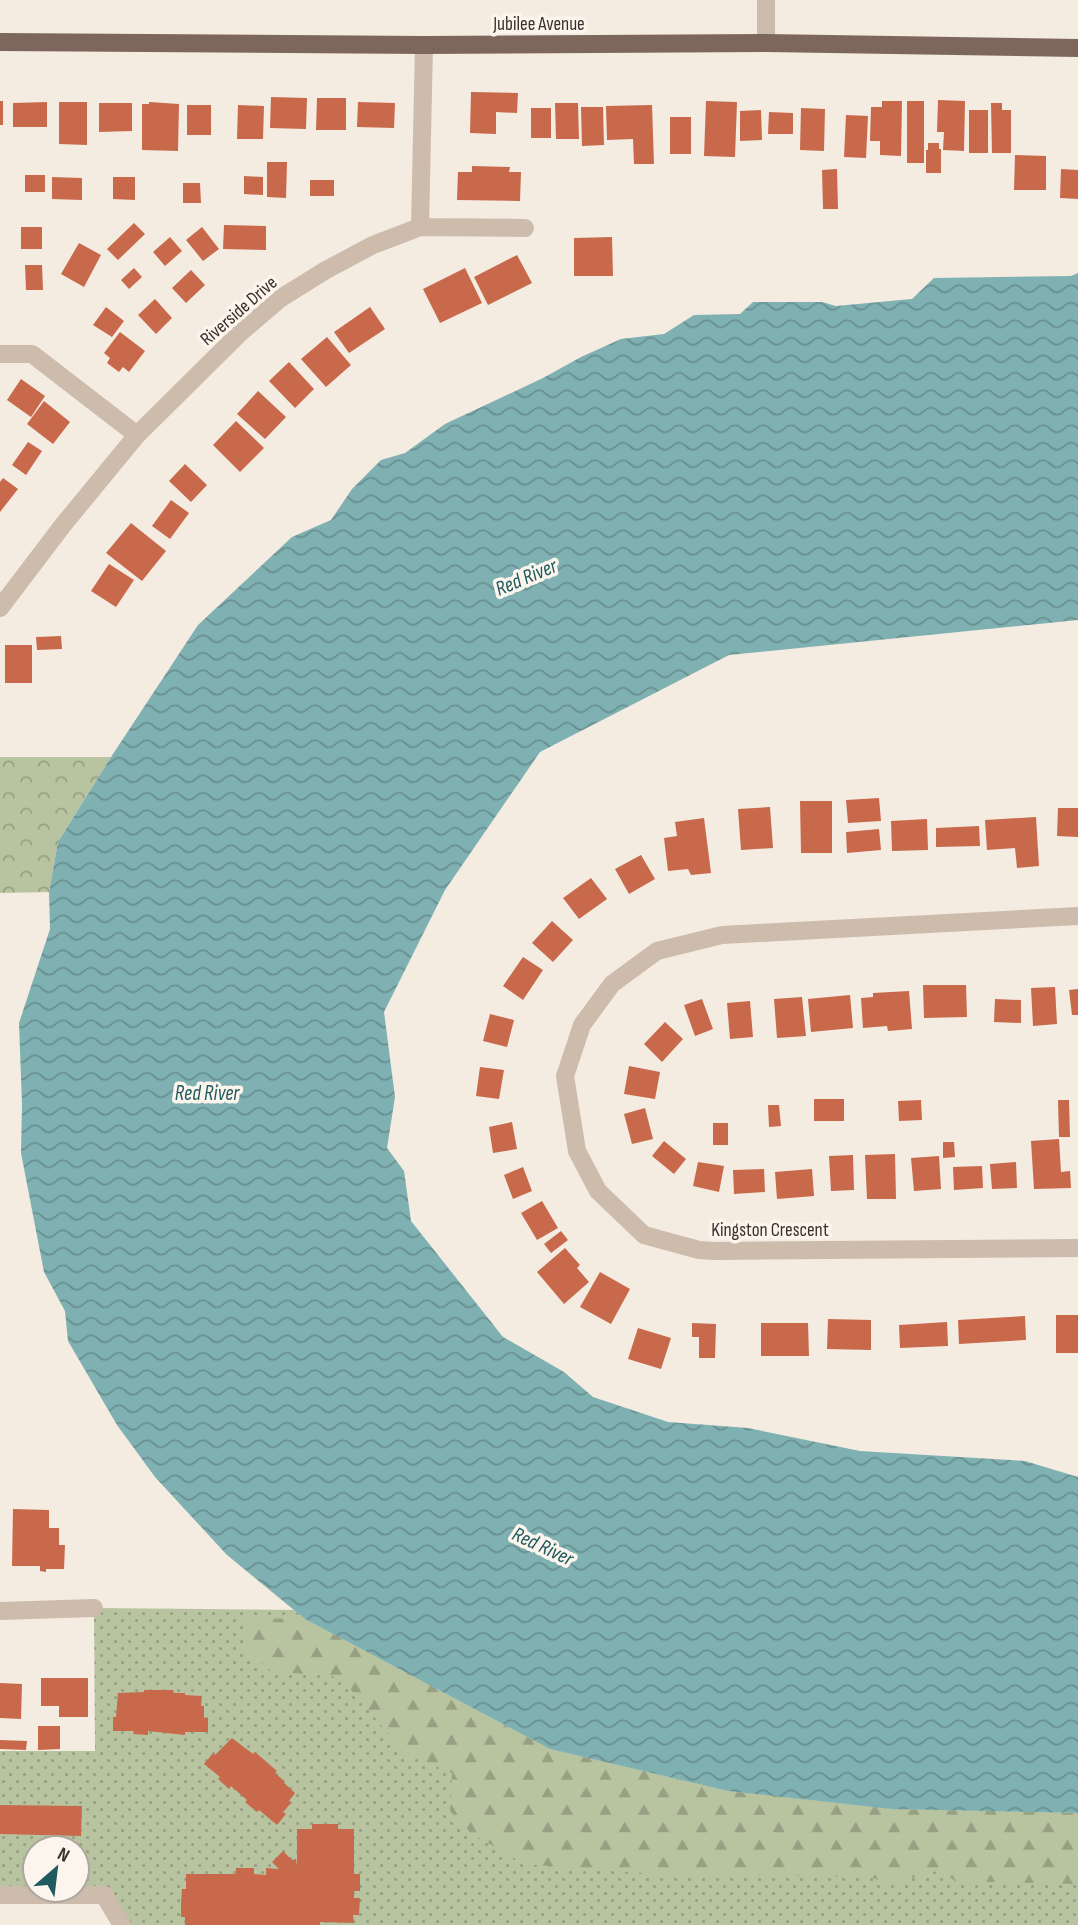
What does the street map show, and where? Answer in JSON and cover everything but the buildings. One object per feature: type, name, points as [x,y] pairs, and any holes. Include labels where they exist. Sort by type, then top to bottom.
[{"type":"main road","name":"Jubilee Avenue","points":[[0,42],[424,45],[766,43],[1078,48]]},
{"type":"street","points":[[766,0],[766,43]]},
{"type":"street","points":[[420,228],[424,45]]},
{"type":"street","name":"Riverside Drive","points":[[0,608],[63,525],[137,435],[240,333],[281,298],[373,245],[420,228],[525,228]]},
{"type":"street","points":[[0,354],[32,354],[137,435]]},
{"type":"street","name":"Kingston Crescent","points":[[1078,916],[722,934],[657,951],[612,984],[582,1025],[565,1076],[577,1151],[598,1191],[644,1235],[699,1250],[715,1251],[1078,1248]]},
{"type":"street","points":[[0,1611],[94,1608]]},
{"type":"street","points":[[0,1895],[104,1895],[122,1925]]},
{"type":"green space","points":[[0,757],[111,757],[58,842],[49,892],[0,893]]},
{"type":"green space","points":[[94,1608],[294,1610],[305,1619],[550,1749],[728,1791],[891,1809],[1078,1813],[1078,1925],[122,1925],[104,1895],[91,1895],[91,1834],[21,1834],[21,1895],[0,1895],[0,1751],[95,1751]]},
{"type":"green space","points":[[247,1618],[305,1619],[550,1749],[728,1791],[891,1809],[1078,1813],[1078,1884],[955,1881],[940,1870],[891,1884],[870,1877],[655,1874],[524,1864],[471,1833],[450,1811],[452,1773],[405,1753],[340,1677],[271,1671],[247,1650]]},
{"type":"water","name":"Red River","points":[[1078,273],[1078,620],[729,655],[540,752],[445,890],[384,1012],[395,1097],[387,1148],[404,1171],[411,1221],[503,1337],[564,1372],[593,1397],[668,1422],[748,1428],[860,1451],[1025,1461],[1078,1477],[1078,1813],[891,1809],[728,1791],[550,1749],[305,1619],[227,1555],[155,1477],[117,1425],[68,1341],[65,1311],[44,1272],[21,1153],[19,1023],[50,929],[49,892],[58,842],[198,625],[292,537],[331,520],[352,489],[381,460],[405,453],[445,424],[621,339],[664,334],[694,315],[740,314],[753,302],[822,302],[836,306],[912,299],[934,278],[1071,276]]}]
